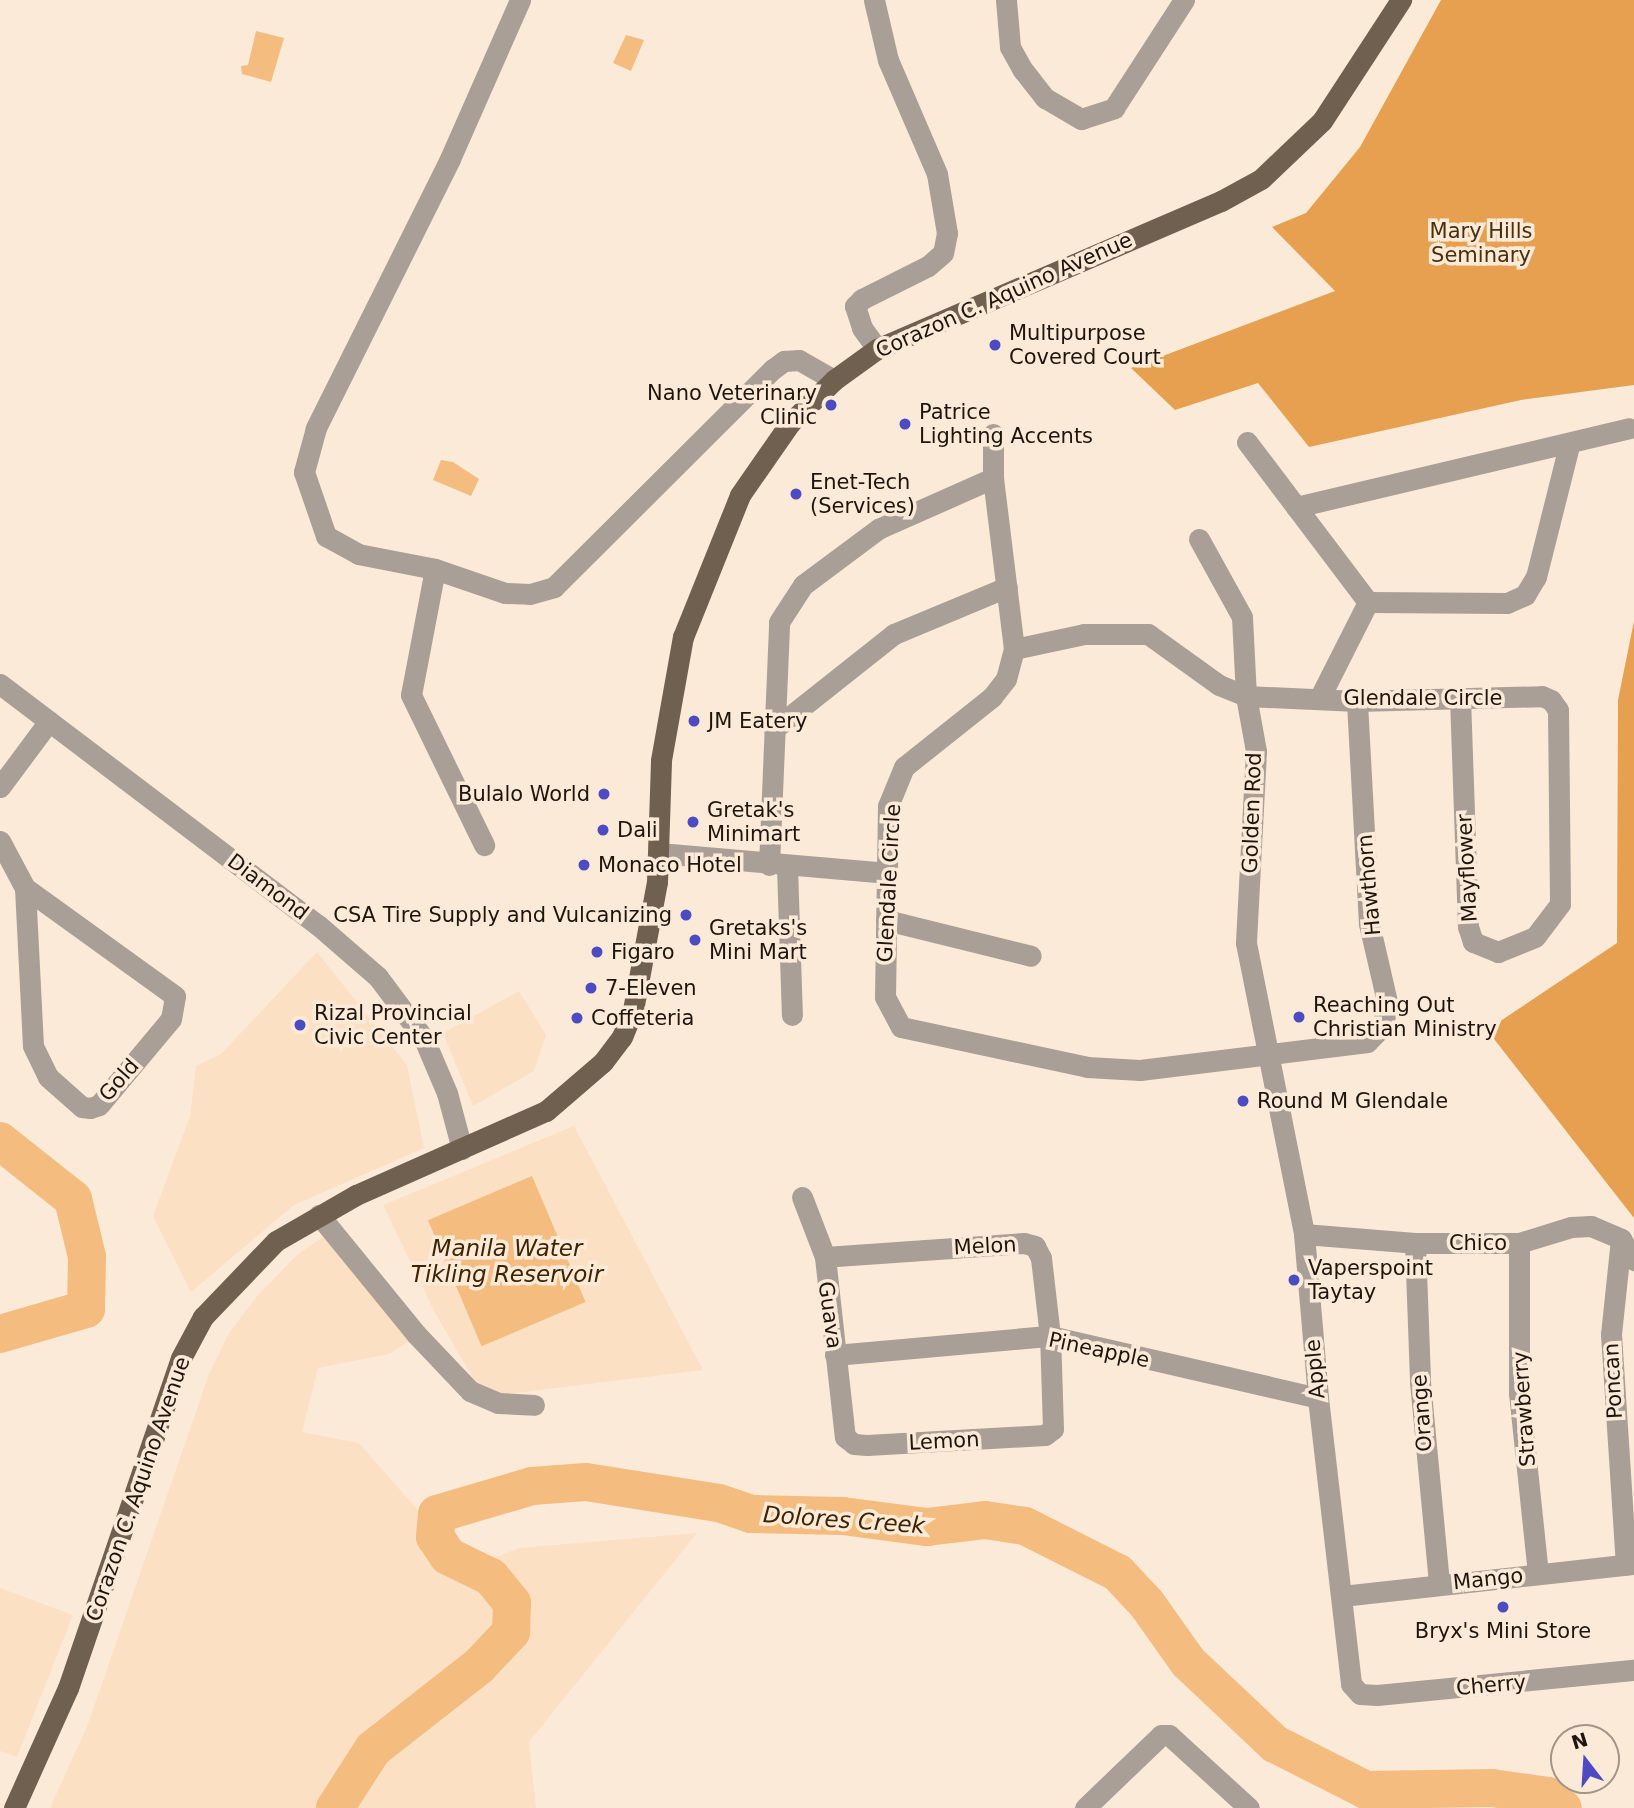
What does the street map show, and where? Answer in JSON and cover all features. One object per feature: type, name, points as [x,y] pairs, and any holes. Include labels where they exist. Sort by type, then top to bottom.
[{"type":"main road","name":"Corazon C. Aquino Avenue","points":[[14,1808],[100,1603],[181,1358],[203,1317],[276,1241],[319,1215],[546,1111],[603,1062],[622,1037],[641,970],[659,853],[664,736],[674,673],[697,593],[740,495],[790,423],[834,380],[877,349],[1221,201],[1261,179],[1322,121],[1401,0]]},
{"type":"street","points":[[520,0],[450,159],[316,428],[304,472],[326,536],[358,554],[435,569],[505,593],[530,594],[554,587],[773,369],[784,361],[799,360],[834,380]]},
{"type":"street","points":[[874,0],[888,60],[937,174],[947,233],[943,253],[929,266],[862,299],[855,306],[862,328],[877,349]]},
{"type":"street","points":[[1006,0],[1010,47],[1023,70],[1051,103],[1081,119],[1114,107],[1184,0]]},
{"type":"street","points":[[1296,507],[1569,446],[1629,428]]},
{"type":"street","points":[[993,434],[993,478],[1014,649]]},
{"type":"street","points":[[1247,442],[1368,602]]},
{"type":"street","points":[[1368,602],[1507,603],[1525,595],[1536,577],[1569,446]]},
{"type":"street","points":[[792,1015],[778,866],[774,729],[779,622],[803,585],[878,529],[993,478]]},
{"type":"street","name":"Golden Rod","points":[[1199,540],[1242,617],[1246,696],[1256,751],[1246,943],[1266,1056]]},
{"type":"street","points":[[435,569],[411,695],[484,845]]},
{"type":"street","points":[[774,729],[894,634],[1007,587]]},
{"type":"street","points":[[1320,697],[1368,602]]},
{"type":"street","name":"Glendale Circle","points":[[1266,1056],[1140,1070],[1087,1067],[901,1027],[885,997],[888,806],[904,767],[992,696],[1006,679],[1014,649],[1084,634],[1148,634],[1219,685],[1246,696],[1320,697],[1357,701],[1460,701],[1542,696],[1558,710]]},
{"type":"street","name":"Diamond","points":[[0,684],[318,925],[377,977],[424,1039],[447,1093],[463,1149]]},
{"type":"street","name":"Hawthorn","points":[[1266,1056],[1367,1042],[1381,1028],[1388,1006],[1369,924],[1357,701]]},
{"type":"street","name":"Mayflower","points":[[1460,701],[1468,927],[1473,942],[1498,952],[1535,936],[1560,904],[1558,710]]},
{"type":"street","points":[[0,787],[49,721]]},
{"type":"street","name":"Gold","points":[[0,841],[25,888],[33,1046],[48,1077],[82,1107],[90,1108],[99,1105],[171,1019],[175,996],[25,888]]},
{"type":"street","points":[[659,853],[778,866],[888,873]]},
{"type":"street","points":[[886,920],[1031,956]]},
{"type":"street","name":"Apple","points":[[1266,1056],[1286,1132],[1304,1234],[1318,1398],[1351,1684]]},
{"type":"street","name":"Guava","points":[[802,1198],[825,1257],[845,1437]]},
{"type":"street","points":[[319,1215],[416,1334],[470,1391],[498,1403],[534,1405]]},
{"type":"street","name":"Chico","points":[[1304,1234],[1415,1243],[1519,1243],[1571,1227],[1605,1229],[1620,1239]]},
{"type":"street","points":[[1620,1239],[1634,1260]]},
{"type":"street","name":"Poncan","points":[[1620,1239],[1611,1347],[1630,1564]]},
{"type":"street","name":"Melon","points":[[825,1257],[1024,1243],[1035,1246],[1041,1258],[1056,1416],[1053,1429],[1045,1434]]},
{"type":"street","name":"Orange","points":[[1415,1243],[1420,1382],[1439,1583]]},
{"type":"street","name":"Strawberry","points":[[1519,1243],[1520,1392],[1538,1574]]},
{"type":"street","name":"Pineapple","points":[[835,1355],[1050,1336],[1318,1398]]},
{"type":"street","name":"Lemon","points":[[845,1437],[854,1444],[867,1445],[1045,1434]]},
{"type":"street","name":"Mango","points":[[1342,1596],[1439,1583],[1630,1564]]},
{"type":"street","name":"Cherry","points":[[1351,1684],[1360,1694],[1377,1695],[1634,1670]]},
{"type":"street","points":[[1085,1808],[1154,1738],[1169,1735],[1249,1808]]},
{"type":"shaded area","points":[[317,952],[407,1065],[424,1148],[294,1205],[191,1292],[153,1216],[190,1116],[196,1066],[221,1054]]},
{"type":"shaded area","points":[[519,991],[546,1035],[534,1071],[473,1106],[443,1033]]},
{"type":"shaded area","points":[[574,1126],[703,1370],[484,1397],[434,1311],[383,1205]]},
{"type":"shaded area","points":[[329,1233],[414,1338],[389,1354],[318,1368],[302,1432],[359,1443],[416,1508],[451,1575],[519,1548],[697,1533],[529,1742],[536,1808],[50,1808],[88,1724],[209,1374],[229,1333],[258,1295],[298,1254]]},
{"type":"shaded area","points":[[0,1588],[73,1615],[17,1757],[0,1751]]},
{"type":"green space","name":"Mary Hills Seminary","points":[[1441,0],[1634,0],[1634,385],[1521,400],[1309,447],[1258,383],[1175,410],[1131,368],[1335,291],[1272,227],[1306,213],[1360,147]]},
{"type":"green space","points":[[1634,621],[1634,1218],[1487,1030],[1617,943],[1618,700]]},
{"type":"water","points":[[256,31],[284,38],[271,82],[242,74],[241,66],[248,65]]},
{"type":"water","points":[[626,35],[644,40],[631,71],[613,63]]},
{"type":"water","points":[[441,460],[453,462],[479,479],[471,496],[433,480]]},
{"type":"water","name":"Manila Water Tikling Reservoir","points":[[532,1176],[586,1302],[482,1346],[428,1220]]},
{"type":"waterway","name":"Dolores Creek","points":[[0,1141],[73,1199],[87,1257],[86,1309],[0,1334]]},
{"type":"waterway","name":"Dolores Creek","points":[[335,1808],[373,1749],[479,1666],[511,1632],[512,1603],[491,1577],[448,1556],[435,1537],[437,1514],[532,1486],[586,1482],[719,1503],[751,1514],[843,1516],[927,1527],[985,1520],[1025,1526],[1118,1573],[1147,1604],[1188,1662],[1275,1744],[1366,1790],[1492,1788],[1548,1796],[1563,1808]]},
{"type":"place","name":"Multipurpose Covered Court","points":[[995,345]]},
{"type":"place","name":"Nano Veterinary Clinic","points":[[831,405]]},
{"type":"place","name":"Patrice Lighting Accents","points":[[905,424]]},
{"type":"place","name":"Enet-Tech (Services)","points":[[796,494]]},
{"type":"place","name":"JM Eatery","points":[[694,721]]},
{"type":"place","name":"Bulalo World","points":[[604,794]]},
{"type":"place","name":"Gretak's Minimart","points":[[693,822]]},
{"type":"place","name":"Dali","points":[[603,830]]},
{"type":"place","name":"Monaco Hotel","points":[[584,865]]},
{"type":"place","name":"CSA Tire Supply and Vulcanizing","points":[[686,915]]},
{"type":"place","name":"Gretaks's Mini Mart","points":[[695,940]]},
{"type":"place","name":"Figaro","points":[[597,952]]},
{"type":"place","name":"7-Eleven","points":[[591,988]]},
{"type":"place","name":"Reaching Out Christian Ministry","points":[[1299,1017]]},
{"type":"place","name":"Coffeteria","points":[[577,1018]]},
{"type":"place","name":"Rizal Provincial Civic Center","points":[[300,1025]]},
{"type":"place","name":"Round M Glendale","points":[[1243,1101]]},
{"type":"place","name":"Vaperspoint Taytay","points":[[1294,1280]]},
{"type":"place","name":"Bryx's Mini Store","points":[[1503,1607]]}]
